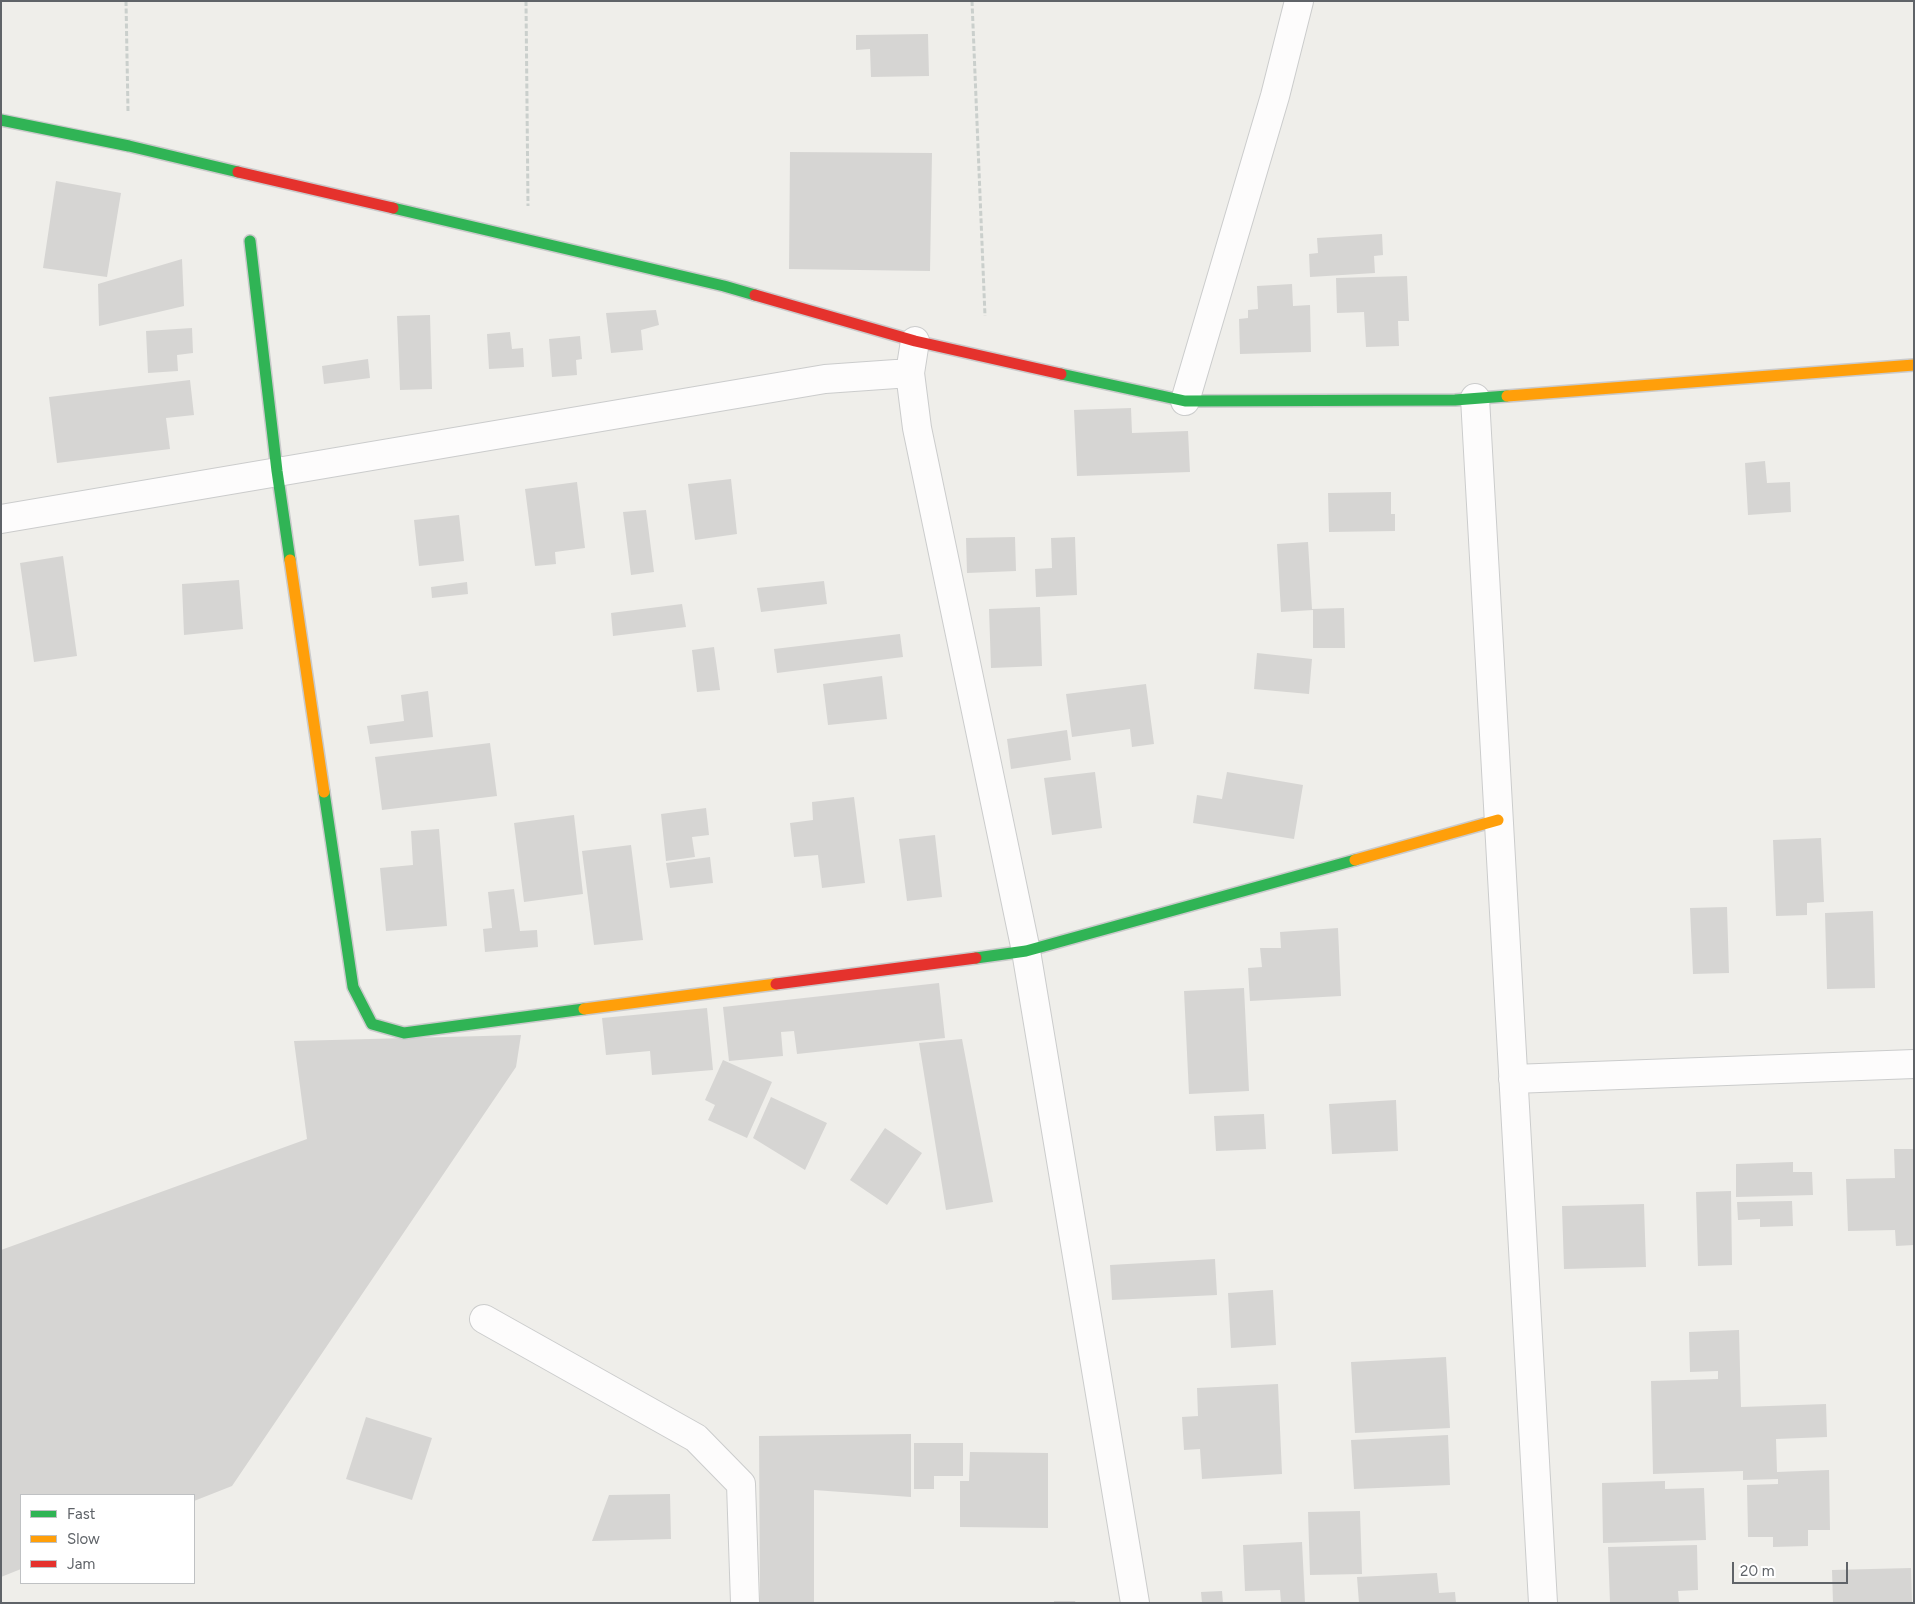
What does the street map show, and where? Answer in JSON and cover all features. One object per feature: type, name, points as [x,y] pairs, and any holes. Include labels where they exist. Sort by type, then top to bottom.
[{"type":"street","points":[[1185,400],[1276,96],[1299,1]]},
{"type":"street","points":[[1,120],[129,146],[724,286],[915,341],[1185,400],[1455,400],[1914,366]]},
{"type":"street","points":[[250,241],[278,471],[352,987],[372,1024],[404,1033],[1026,950],[1498,820]]},
{"type":"street","points":[[915,341],[910,373],[917,428],[1026,950],[1135,1603]]},
{"type":"street","points":[[1,519],[825,379],[910,373]]},
{"type":"street","points":[[1474,398],[1543,1603]]},
{"type":"street","points":[[1513,1079],[1914,1064]]},
{"type":"street","points":[[484,1319],[696,1438],[741,1484],[744,1603]]},
{"type":"path","points":[[126,1],[129,146]]},
{"type":"path","points":[[526,1],[528,240]]},
{"type":"path","points":[[972,1],[985,316]]},
{"type":"building","points":[[928,34],[929,76],[871,77],[870,49],[856,50],[856,35]]},
{"type":"building","points":[[790,152],[932,153],[930,271],[789,269]]},
{"type":"building","points":[[56,181],[121,193],[107,277],[43,268]]},
{"type":"building","points":[[1382,234],[1383,255],[1374,256],[1375,273],[1310,277],[1309,254],[1318,253],[1317,238]]},
{"type":"building","points":[[182,259],[184,306],[99,326],[98,284]]},
{"type":"building","points":[[1407,276],[1409,321],[1398,321],[1399,346],[1366,347],[1364,312],[1337,313],[1336,278]]},
{"type":"building","points":[[1292,284],[1293,306],[1310,305],[1311,352],[1240,354],[1239,319],[1248,318],[1248,310],[1258,309],[1257,286]]},
{"type":"building","points":[[656,310],[659,325],[641,330],[643,350],[611,353],[606,313]]},
{"type":"building","points":[[430,315],[432,389],[400,390],[397,316]]},
{"type":"building","points":[[192,328],[193,353],[177,355],[178,371],[148,373],[146,331]]},
{"type":"building","points":[[510,332],[512,349],[523,348],[524,367],[489,369],[487,334]]},
{"type":"building","points":[[580,336],[582,359],[576,360],[577,375],[552,377],[549,339]]},
{"type":"building","points":[[368,359],[370,378],[324,384],[322,366]]},
{"type":"building","points":[[190,380],[194,415],[166,418],[170,449],[57,463],[49,397]]},
{"type":"building","points":[[1131,408],[1132,433],[1188,431],[1190,472],[1077,476],[1074,410]]},
{"type":"building","points":[[1765,461],[1767,483],[1790,482],[1791,512],[1748,515],[1745,463]]},
{"type":"building","points":[[731,479],[737,534],[695,540],[688,484]]},
{"type":"building","points":[[577,482],[585,548],[555,552],[556,564],[535,566],[525,489]]},
{"type":"building","points":[[1391,492],[1391,514],[1395,514],[1395,531],[1329,532],[1328,493]]},
{"type":"building","points":[[646,510],[654,572],[631,575],[623,512]]},
{"type":"building","points":[[459,515],[464,561],[419,566],[414,520]]},
{"type":"building","points":[[1015,537],[1016,571],[967,573],[966,538]]},
{"type":"building","points":[[1075,537],[1077,595],[1036,597],[1035,569],[1052,568],[1051,538]]},
{"type":"building","points":[[1308,542],[1312,609],[1344,608],[1345,648],[1313,648],[1313,610],[1281,612],[1277,544]]},
{"type":"building","points":[[63,556],[77,656],[34,662],[20,563]]},
{"type":"building","points":[[239,580],[243,629],[184,635],[182,584]]},
{"type":"building","points":[[824,581],[827,604],[761,612],[757,588]]},
{"type":"building","points":[[467,582],[468,594],[432,598],[431,587]]},
{"type":"building","points":[[682,604],[686,627],[613,636],[611,613]]},
{"type":"building","points":[[1040,607],[1042,666],[991,668],[989,609]]},
{"type":"building","points":[[900,634],[903,657],[777,673],[774,649]]},
{"type":"building","points":[[714,647],[720,690],[697,692],[692,650]]},
{"type":"building","points":[[1257,653],[1312,659],[1309,694],[1254,689]]},
{"type":"building","points":[[882,676],[887,719],[828,725],[823,684]]},
{"type":"building","points":[[1146,684],[1154,744],[1132,747],[1130,729],[1072,737],[1066,694]]},
{"type":"building","points":[[428,691],[433,737],[370,744],[367,726],[404,721],[401,695]]},
{"type":"building","points":[[1067,730],[1071,760],[1011,769],[1007,739]]},
{"type":"building","points":[[490,743],[497,796],[382,810],[375,757]]},
{"type":"building","points":[[1095,772],[1102,828],[1052,835],[1044,778]]},
{"type":"building","points":[[1227,772],[1303,785],[1294,839],[1193,823],[1197,795],[1222,799]]},
{"type":"building","points":[[854,797],[865,883],[822,888],[818,855],[794,857],[790,823],[813,820],[812,802]]},
{"type":"building","points":[[706,808],[709,835],[692,837],[695,857],[666,861],[661,814]]},
{"type":"building","points":[[574,815],[583,894],[524,902],[514,823]]},
{"type":"building","points":[[439,829],[447,926],[386,931],[380,868],[413,865],[411,831]]},
{"type":"building","points":[[935,835],[942,897],[907,901],[899,839]]},
{"type":"building","points":[[1821,838],[1824,902],[1807,903],[1807,915],[1776,916],[1773,840]]},
{"type":"building","points":[[631,845],[643,940],[594,945],[582,851]]},
{"type":"building","points":[[710,857],[713,883],[670,888],[666,863]]},
{"type":"building","points":[[514,889],[520,931],[537,930],[538,947],[485,952],[483,929],[492,928],[488,892]]},
{"type":"building","points":[[1727,907],[1729,973],[1693,974],[1690,908]]},
{"type":"building","points":[[1873,911],[1875,988],[1827,989],[1825,913]]},
{"type":"building","points":[[1338,928],[1341,996],[1250,1001],[1248,968],[1262,967],[1260,948],[1281,948],[1280,932]]},
{"type":"building","points":[[939,983],[945,1038],[797,1054],[794,1031],[781,1032],[783,1056],[729,1061],[723,1007]]},
{"type":"building","points":[[1244,988],[1249,1091],[1189,1094],[1184,991]]},
{"type":"building","points":[[707,1008],[713,1070],[652,1075],[650,1051],[606,1055],[602,1018]]},
{"type":"building","points":[[521,1035],[516,1067],[232,1486],[195,1501],[195,1494],[20,1494],[20,1569],[1,1577],[1,1250],[307,1139],[294,1041]]},
{"type":"building","points":[[962,1039],[993,1202],[946,1210],[919,1043]]},
{"type":"building","points":[[723,1060],[772,1082],[747,1138],[708,1120],[715,1105],[705,1100]]},
{"type":"building","points":[[771,1097],[827,1123],[805,1170],[753,1138]]},
{"type":"building","points":[[1396,1100],[1398,1151],[1332,1154],[1329,1104]]},
{"type":"building","points":[[1264,1114],[1266,1149],[1216,1151],[1214,1116]]},
{"type":"building","points":[[885,1128],[922,1153],[887,1205],[850,1180]]},
{"type":"building","points":[[1894,1149],[1914,1149],[1914,1245],[1896,1246],[1895,1230],[1848,1231],[1846,1179],[1895,1178]]},
{"type":"building","points":[[1793,1162],[1793,1172],[1812,1172],[1813,1195],[1736,1197],[1736,1164]]},
{"type":"building","points":[[1731,1191],[1732,1265],[1698,1266],[1696,1192]]},
{"type":"building","points":[[1792,1201],[1793,1226],[1760,1227],[1760,1219],[1738,1220],[1737,1202]]},
{"type":"building","points":[[1644,1204],[1646,1267],[1564,1269],[1562,1206]]},
{"type":"building","points":[[1215,1259],[1217,1295],[1112,1300],[1110,1265]]},
{"type":"building","points":[[1273,1290],[1276,1345],[1231,1348],[1228,1293]]},
{"type":"building","points":[[1739,1330],[1741,1407],[1826,1404],[1827,1437],[1776,1439],[1777,1472],[1829,1470],[1830,1530],[1808,1530],[1808,1546],[1773,1547],[1773,1537],[1748,1537],[1747,1485],[1778,1484],[1778,1479],[1743,1480],[1743,1471],[1653,1474],[1651,1381],[1718,1379],[1718,1371],[1690,1372],[1689,1332]]},
{"type":"building","points":[[1446,1357],[1450,1428],[1355,1433],[1351,1362]]},
{"type":"building","points":[[1278,1384],[1282,1474],[1202,1479],[1200,1449],[1184,1450],[1182,1417],[1198,1416],[1197,1388]]},
{"type":"building","points":[[366,1417],[432,1438],[412,1500],[346,1479]]},
{"type":"building","points":[[911,1434],[911,1497],[814,1490],[814,1603],[760,1603],[759,1436]]},
{"type":"building","points":[[1448,1435],[1450,1485],[1354,1489],[1351,1440]]},
{"type":"building","points":[[914,1443],[963,1443],[963,1476],[934,1476],[934,1489],[914,1489]]},
{"type":"building","points":[[970,1452],[1048,1453],[1048,1528],[960,1527],[960,1481],[969,1481]]},
{"type":"building","points":[[1665,1481],[1665,1489],[1704,1488],[1706,1540],[1603,1543],[1602,1483]]},
{"type":"building","points":[[670,1494],[671,1539],[592,1541],[609,1495]]},
{"type":"building","points":[[1360,1511],[1362,1574],[1310,1575],[1308,1512]]},
{"type":"building","points":[[1302,1542],[1305,1603],[1281,1603],[1280,1590],[1245,1591],[1243,1545]]},
{"type":"building","points":[[1697,1545],[1698,1590],[1678,1591],[1679,1603],[1610,1603],[1608,1547]]},
{"type":"building","points":[[1911,1568],[1912,1603],[1833,1603],[1832,1570]]},
{"type":"building","points":[[1437,1573],[1439,1593],[1455,1592],[1456,1603],[1359,1603],[1357,1577]]},
{"type":"building","points":[[1222,1591],[1223,1603],[1202,1603],[1201,1592]]},
{"type":"building","points":[[1054,1601],[1075,1601],[1076,1603],[1054,1603]]},
{"type":"traffic: fast","points":[[1,120],[129,146],[238,172]]},
{"type":"traffic: fast","points":[[393,208],[724,286],[755,295]]},
{"type":"traffic: fast","points":[[250,241],[277,471],[290,560]]},
{"type":"traffic: fast","points":[[1061,374],[1185,401],[1455,400],[1507,396]]},
{"type":"traffic: fast","points":[[324,792],[353,987],[372,1024],[404,1033],[584,1009]]},
{"type":"traffic: fast","points":[[976,958],[1026,951],[1355,860]]},
{"type":"traffic: slow","points":[[1507,396],[1914,365]]},
{"type":"traffic: slow","points":[[290,560],[324,792]]},
{"type":"traffic: slow","points":[[1355,860],[1498,820]]},
{"type":"traffic: slow","points":[[584,1009],[776,984]]},
{"type":"traffic: jam","points":[[238,172],[393,208]]},
{"type":"traffic: jam","points":[[755,295],[915,341],[1061,374]]},
{"type":"traffic: jam","points":[[776,984],[976,958]]}]
